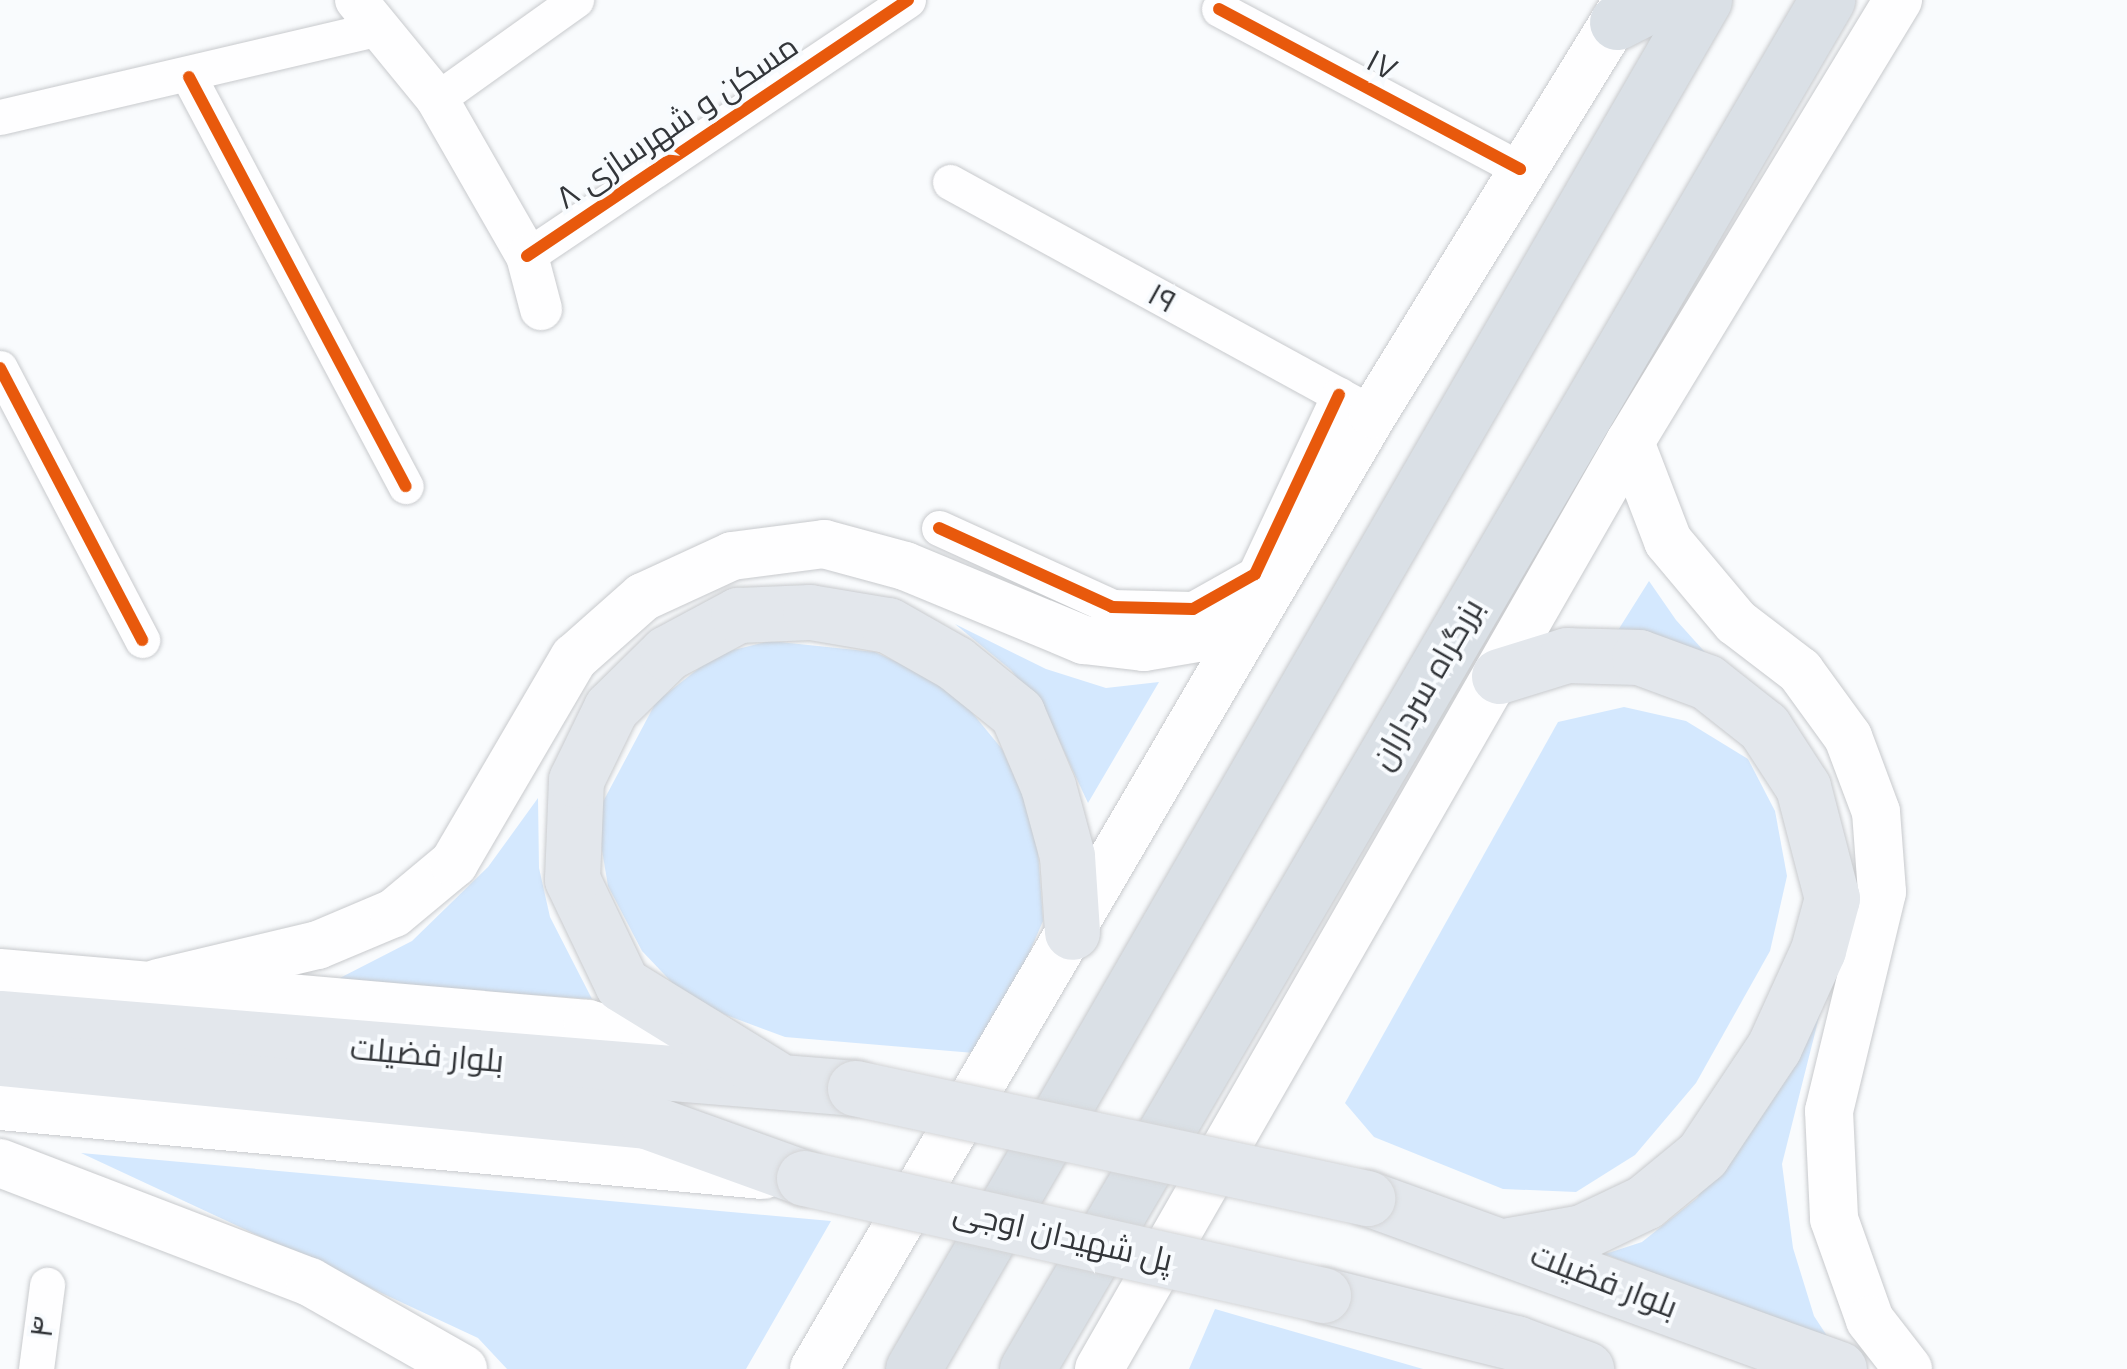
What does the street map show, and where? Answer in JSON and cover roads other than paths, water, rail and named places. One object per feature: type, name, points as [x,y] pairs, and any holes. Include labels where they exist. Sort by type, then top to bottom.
[{"type":"highway","points":[[913,1369],[1704,0]]},
{"type":"highway","name":"بزرگراه سرداران","points":[[1027,1369],[1827,0]]},
{"type":"main road","points":[[1099,1369],[1630,442],[1898,0]]},
{"type":"main road","points":[[814,1369],[1258,610],[1356,404],[1635,7]]},
{"type":"main road","points":[[1630,442],[1668,541],[1736,622],[1800,671],[1848,736],[1876,812],[1882,892],[1829,1112],[1834,1219],[1870,1320],[1908,1369]]},
{"type":"main road","points":[[158,984],[318,945],[394,913],[454,863],[574,658],[643,597],[732,556],[824,544],[905,566],[1084,640],[1144,648],[1204,637],[1258,610]]},
{"type":"main road","points":[[605,1004],[572,878],[576,780],[611,708],[667,653],[738,615],[810,612],[888,625],[954,663],[1017,713],[1048,786],[1067,856],[1072,932]]},
{"type":"main road","points":[[1499,676],[1568,655],[1640,657],[1708,682],[1764,727],[1803,787],[1832,898],[1818,950],[1774,1047],[1702,1156],[1646,1202],[1582,1232],[1510,1245]]},
{"type":"main road","points":[[0,973],[605,1004],[773,1076]]},
{"type":"main road","name":"بلوار فضیلت","points":[[0,1018],[636,1073],[773,1076],[854,1088],[1367,1198],[1510,1245],[1839,1369]]},
{"type":"main road","name":"بلوار فضیلت","points":[[0,1058],[646,1121],[804,1178]]},
{"type":"main road","points":[[0,1106],[804,1178]]},
{"type":"main road","points":[[0,1163],[310,1282],[463,1369]]},
{"type":"main road","name":"پل شهیدان اوجی","points":[[804,1178],[1516,1342],[1586,1369]]},
{"type":"street","points":[[437,98],[576,0]]},
{"type":"street","name":"مسکن و شهرسازی ۸","points":[[527,256],[908,0]]},
{"type":"street","name":"۱۷","points":[[1219,10],[1520,169]]},
{"type":"street","points":[[0,118],[188,77],[368,14],[437,98],[527,256],[541,309]]},
{"type":"street","points":[[188,77],[406,486]]},
{"type":"street","name":"۱۹","points":[[950,182],[1356,404]]},
{"type":"street","points":[[0,368],[142,640]]},
{"type":"street","points":[[939,528],[1112,607],[1193,609],[1255,574],[1356,404]]},
{"type":"street","name":"۴","points":[[36,1369],[47,1285]]}]
